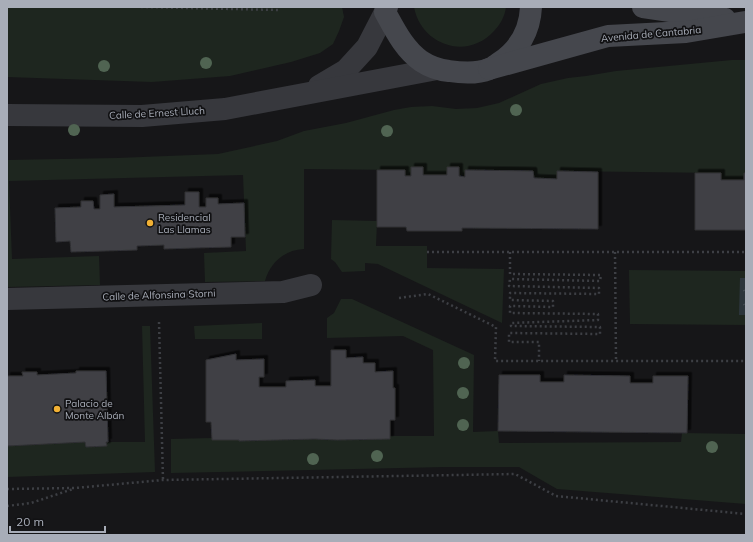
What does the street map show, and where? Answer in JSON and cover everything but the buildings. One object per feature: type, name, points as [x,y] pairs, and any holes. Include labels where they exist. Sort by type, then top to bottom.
[{"type":"main road","points":[[488,69],[508,57],[523,40],[531,19],[531,7]]},
{"type":"main road","name":"Avenida de Cantabria","points":[[643,7],[746,22]]},
{"type":"main road","name":"Avenida de Cantabria","points":[[386,10],[397,35],[408,50],[421,61],[438,69],[463,74],[488,69],[608,36],[686,32],[746,22]]},
{"type":"street","name":"Calle de Ernest Lluch","points":[[306,94],[346,70],[367,47],[386,10]]},
{"type":"street","name":"Calle de Ernest Lluch","points":[[7,114],[142,116],[225,110],[438,69]]},
{"type":"street","name":"Calle de Alfonsina Storni","points":[[7,299],[283,292],[311,285]]},
{"type":"path","points":[[141,7],[279,10]]},
{"type":"path","points":[[427,252],[746,252]]},
{"type":"path","points":[[510,252],[510,274],[601,275],[600,281],[510,279],[509,286],[599,288],[599,294],[510,293],[510,300],[553,300],[553,307],[510,306],[510,313],[598,314],[598,320],[511,323],[511,326],[600,327],[600,334],[509,333],[509,342],[539,342],[539,361]]},
{"type":"path","points":[[615,252],[616,361]]},
{"type":"path","points":[[399,298],[428,294],[496,327],[495,361],[746,361]]},
{"type":"path","points":[[158,296],[163,480]]},
{"type":"path","points":[[7,489],[76,488],[163,480],[515,474],[556,496],[746,514]]},
{"type":"path","points":[[7,506],[32,503],[76,488]]},
{"type":"shaded area","points":[[7,7],[342,7],[344,17],[333,44],[320,53],[291,62],[230,76],[152,82],[7,77]]},
{"type":"shaded area","points":[[414,7],[506,7],[503,17],[494,31],[483,40],[471,45],[459,47],[446,44],[435,39],[426,31],[418,20]]},
{"type":"shaded area","points":[[746,60],[746,173],[744,174],[744,180],[721,180],[721,173],[557,171],[557,179],[534,178],[533,171],[466,170],[465,177],[459,176],[458,167],[447,167],[447,175],[423,175],[423,167],[412,167],[411,176],[405,176],[404,170],[304,169],[304,249],[290,252],[274,263],[267,274],[265,281],[205,282],[204,253],[246,251],[243,175],[9,181],[12,259],[99,256],[100,285],[7,287],[7,160],[218,154],[277,141],[304,131],[346,123],[394,110],[411,107],[432,106],[456,109],[477,108],[499,103],[541,84],[568,78],[616,71]]},
{"type":"shaded area","points":[[332,220],[377,221],[376,246],[427,246],[427,268],[504,269],[502,323],[378,264],[365,263],[365,271],[342,272],[331,259]]},
{"type":"shaded area","points":[[629,270],[746,271],[746,325],[630,324]]},
{"type":"shaded area","points":[[341,299],[352,299],[474,355],[473,432],[498,431],[499,443],[681,442],[682,433],[746,434],[746,504],[557,489],[519,467],[445,467],[171,473],[171,439],[212,438],[212,440],[239,441],[315,439],[363,440],[390,436],[434,436],[433,350],[403,336],[327,338],[327,318],[334,313]]},
{"type":"shaded area","points":[[262,323],[262,339],[195,339],[194,326]]},
{"type":"shaded area","points":[[142,326],[150,326],[155,472],[7,477],[7,446],[85,442],[86,447],[107,446],[106,442],[145,442]]},
{"type":"water","points":[[740,278],[746,278],[746,315],[739,315]]},
{"type":"place","name":"Residencial Las Llamas","points":[[150,223]]},
{"type":"place","name":"Palacio de Monte Albán","points":[[57,409]]}]
